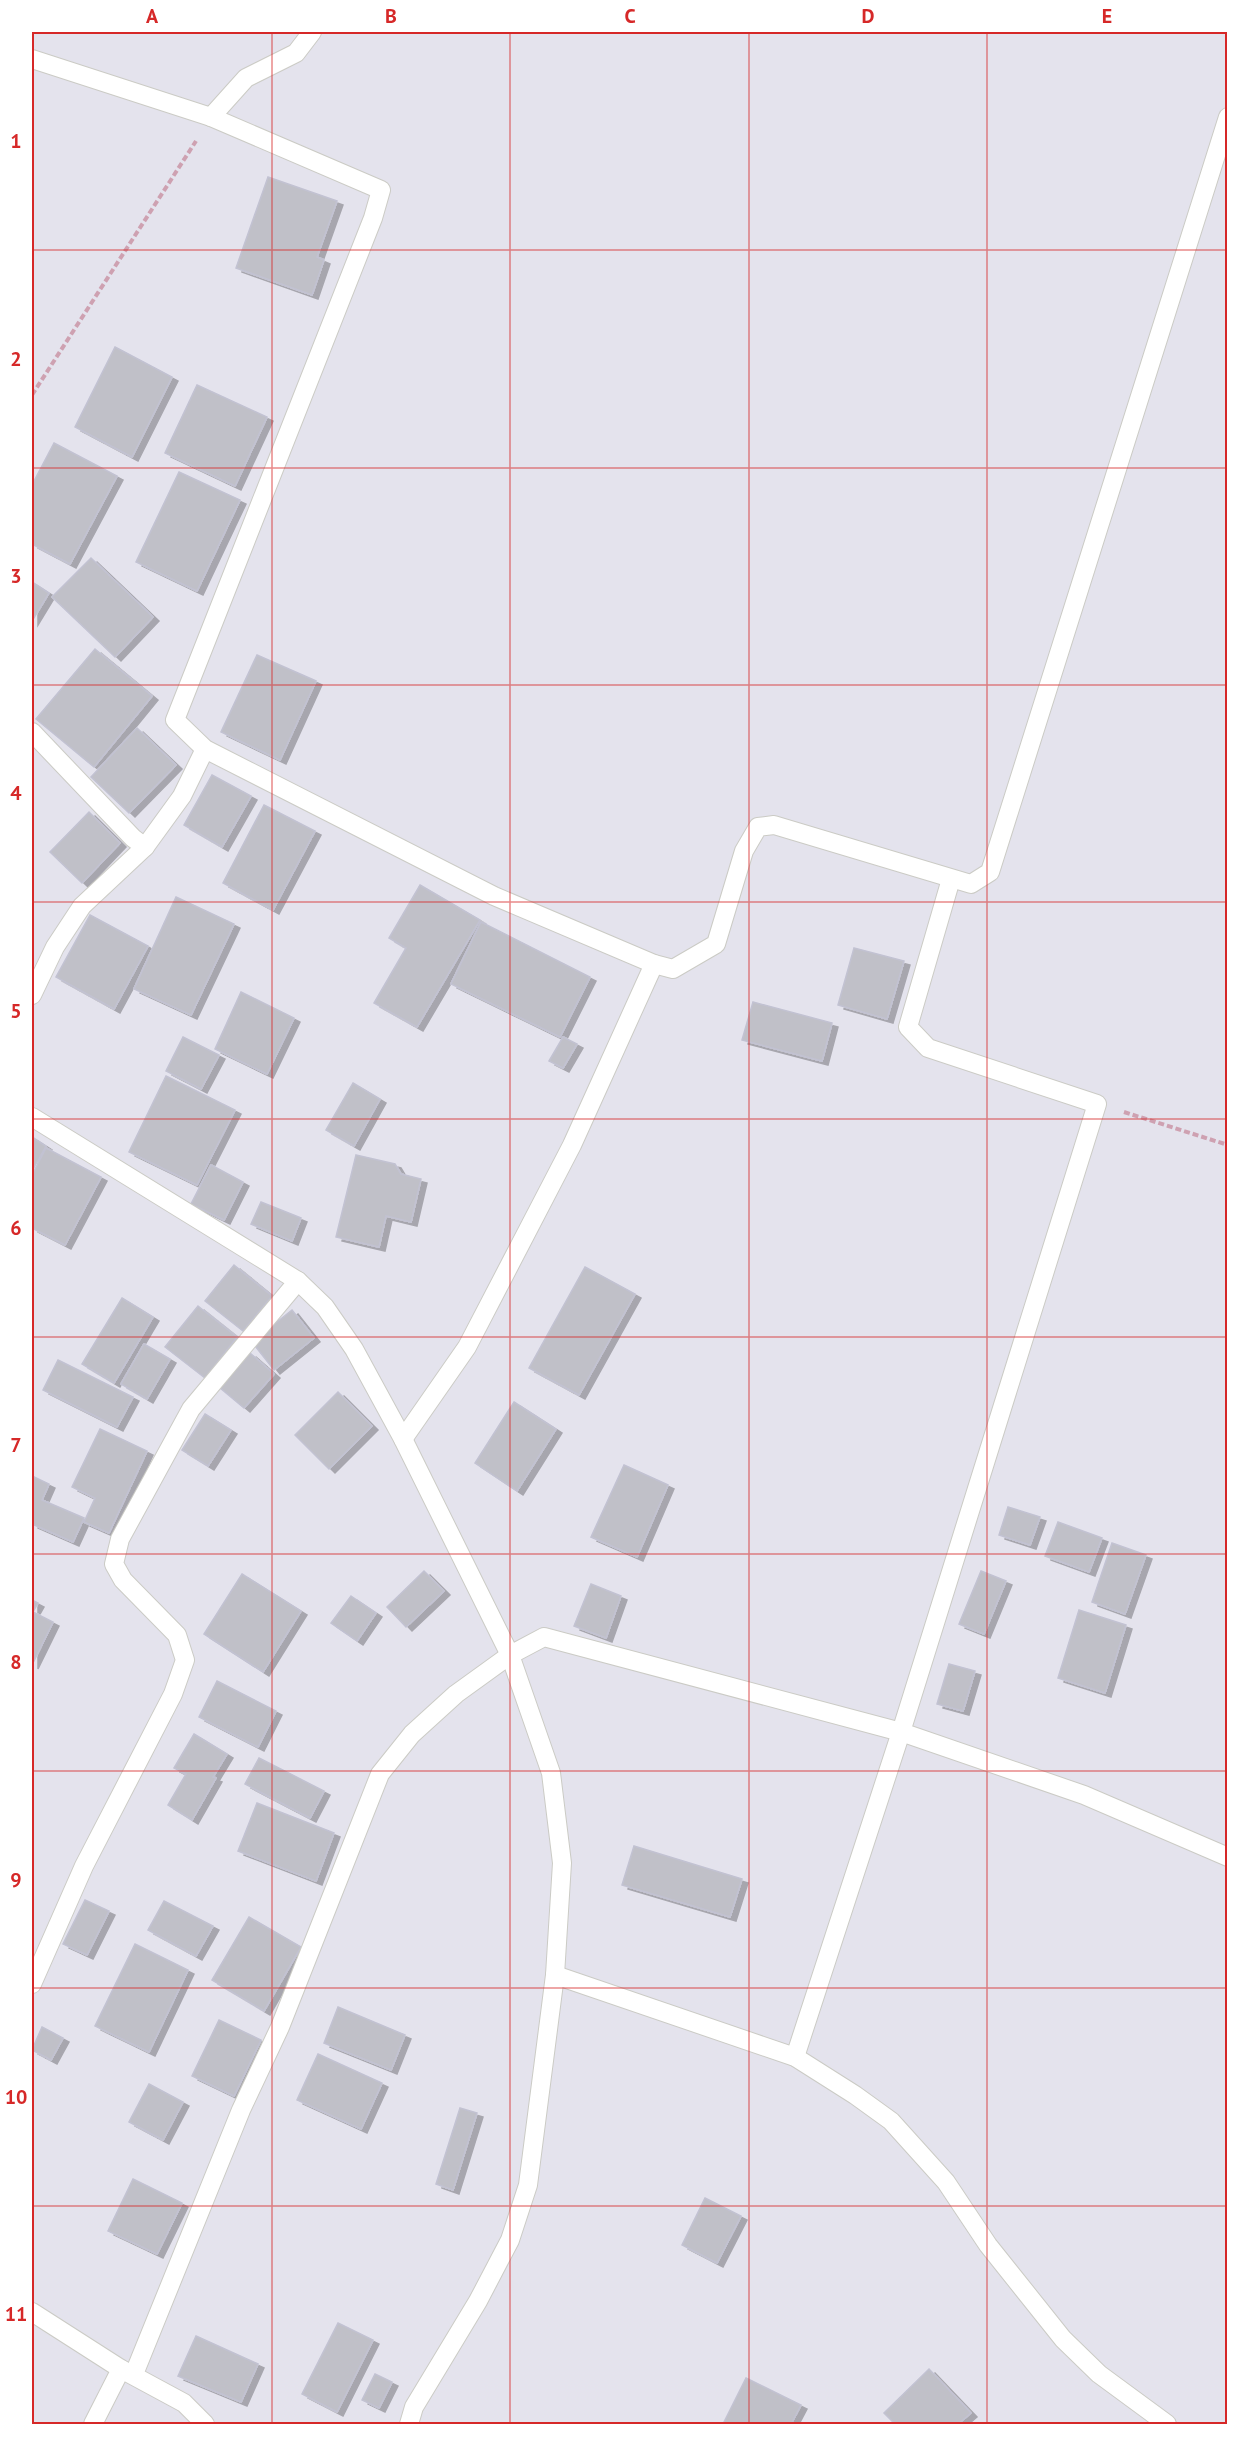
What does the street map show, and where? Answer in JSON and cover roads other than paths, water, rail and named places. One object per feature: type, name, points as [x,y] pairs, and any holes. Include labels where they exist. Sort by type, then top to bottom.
[{"type":"street","points":[[211,117],[246,78],[296,53],[312,32]]},
{"type":"street","points":[[32,59],[211,117],[381,190],[373,218],[175,720],[205,749],[494,896],[654,964],[673,969],[716,944],[744,851],[758,827],[774,825],[971,884],[990,872],[1227,117]]},
{"type":"street","points":[[32,732],[133,838],[145,847]]},
{"type":"street","points":[[32,995],[55,948],[82,906],[145,847],[182,796],[205,749]]},
{"type":"street","points":[[795,2057],[901,1732],[1097,1104],[928,1048],[908,1026],[951,879]]},
{"type":"street","points":[[403,1439],[467,1347],[572,1145],[654,964]]},
{"type":"street","points":[[32,1117],[298,1281],[325,1307],[354,1349],[403,1439],[510,1655],[551,1773],[562,1863],[555,1974],[528,2185],[510,2240],[478,2301],[414,2407],[409,2424]]},
{"type":"street","points":[[32,1984],[84,1866],[173,1694],[185,1660],[177,1635],[123,1580],[114,1564],[120,1539],[191,1409],[298,1281]]},
{"type":"street","points":[[93,2424],[128,2372],[284,2016],[380,1774],[412,1734],[456,1694],[510,1655],[544,1637],[901,1732],[1084,1795],[1227,1857]]},
{"type":"street","points":[[555,1974],[795,2057],[891,2121],[946,2182],[988,2245],[1063,2338],[1099,2373],[1167,2424]]},
{"type":"street","points":[[32,2312],[128,2372],[184,2403],[205,2424]]}]
